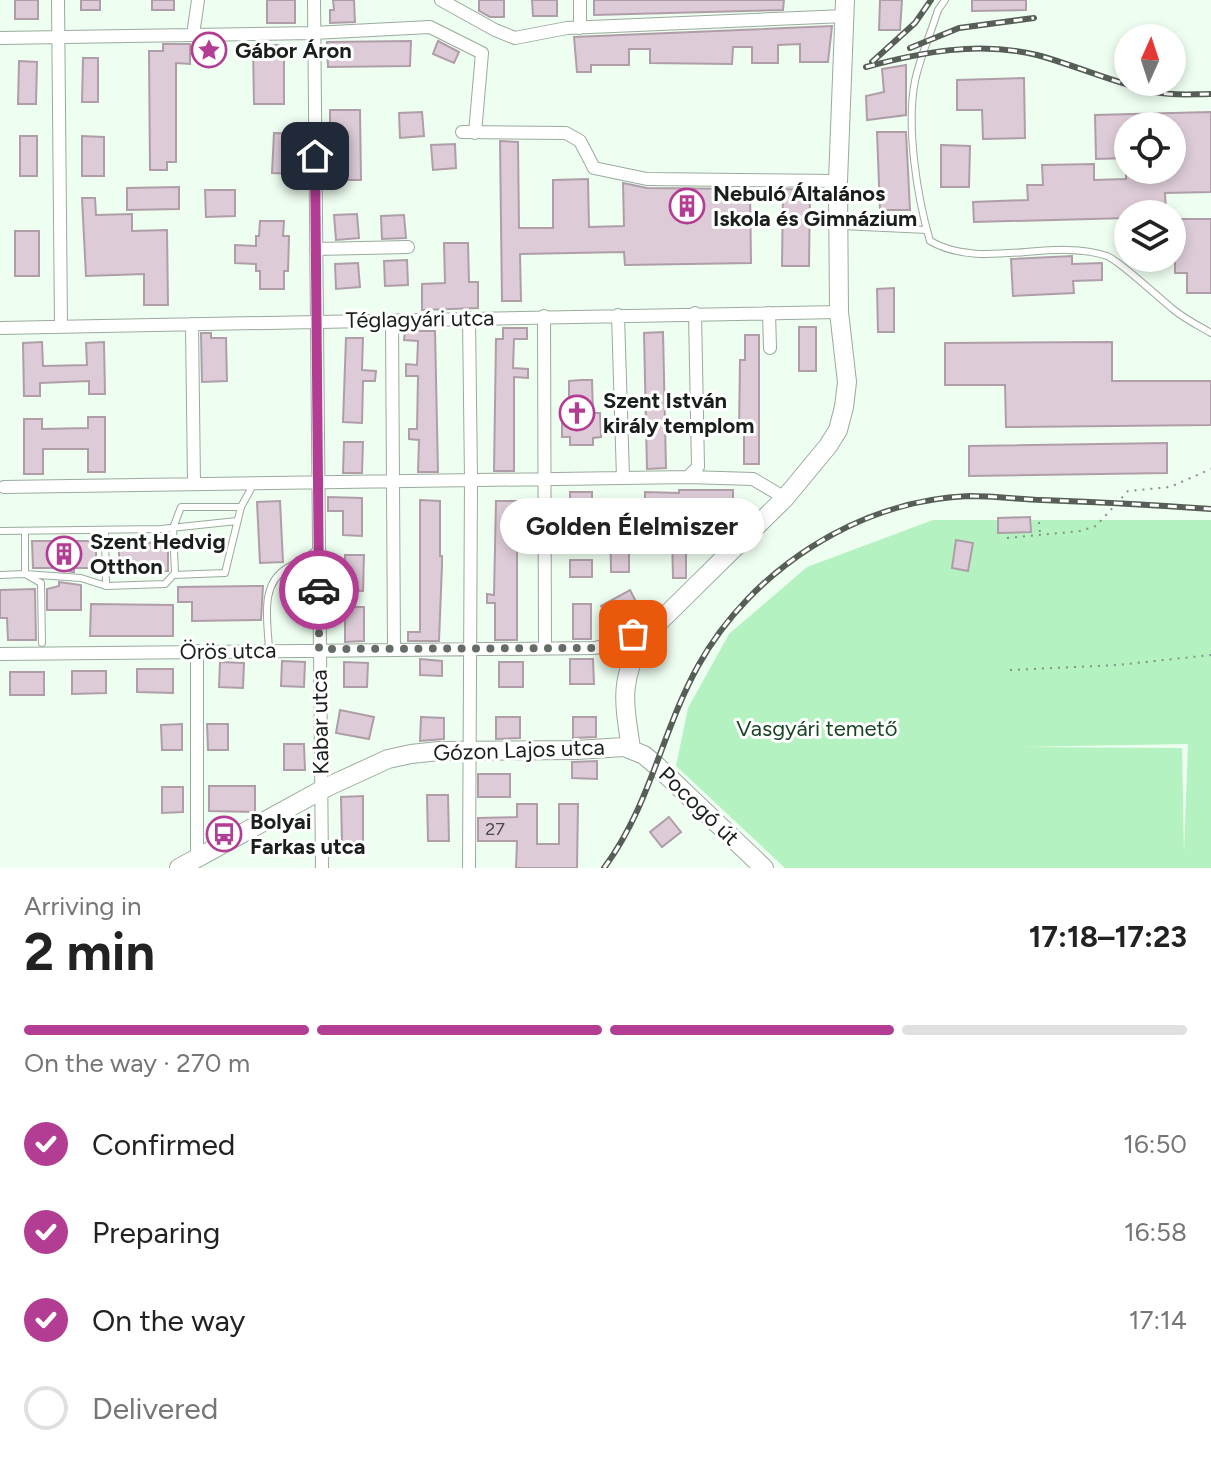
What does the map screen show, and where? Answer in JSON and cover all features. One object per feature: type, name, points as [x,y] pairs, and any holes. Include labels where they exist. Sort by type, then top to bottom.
[{"type":"street","points":[[58,0],[61,327]]},
{"type":"street","points":[[193,35],[198,0]]},
{"type":"street","name":"Kabar utca","points":[[314,0],[322,868]]},
{"type":"street","points":[[441,0],[515,38],[580,28],[845,8]]},
{"type":"street","points":[[580,0],[580,28]]},
{"type":"street","name":"Gózon Lajos utca","points":[[179,868],[322,789],[388,759],[439,751],[631,748],[625,681],[643,638],[785,498],[838,430],[847,382],[839,312],[838,226],[845,8]]},
{"type":"street","points":[[0,38],[313,33],[430,27],[482,53],[468,132],[566,133],[580,141],[594,168],[647,179],[838,181]]},
{"type":"street","points":[[316,249],[408,247]]},
{"type":"street","name":"Téglagyári utca","points":[[0,328],[839,312]]},
{"type":"street","points":[[688,477],[698,467],[695,313]]},
{"type":"street","points":[[769,313],[770,348]]},
{"type":"street","points":[[618,315],[623,478]]},
{"type":"street","points":[[544,316],[545,648]]},
{"type":"street","points":[[469,318],[469,868]]},
{"type":"street","points":[[392,320],[394,649]]},
{"type":"street","points":[[192,324],[194,484]]},
{"type":"street","points":[[2,487],[688,477],[753,479],[785,498]]},
{"type":"street","name":"Örös utca","points":[[0,654],[595,648],[626,634],[643,638]]},
{"type":"street","points":[[197,651],[197,858]]},
{"type":"street","name":"Pocogó út","points":[[631,748],[657,766],[764,868]]},
{"type":"lane","points":[[945,0],[938,10],[915,82],[912,143],[930,241],[941,247],[983,253],[1081,251],[1110,257],[1178,313],[1211,333]]},
{"type":"lane","points":[[838,226],[927,230]]},
{"type":"lane","points":[[173,575],[225,573],[241,507],[254,483]]},
{"type":"lane","points":[[0,575],[81,578],[106,586],[165,584],[173,575],[173,528],[181,507],[241,507]]},
{"type":"lane","points":[[0,531],[173,528],[237,521]]},
{"type":"lane","points":[[105,530],[106,586]]},
{"type":"lane","points":[[25,531],[25,574]]},
{"type":"lane","points":[[269,650],[268,588],[288,567],[307,561],[318,548]]},
{"type":"lane","points":[[278,576],[291,571],[319,585]]},
{"type":"lane","points":[[25,574],[41,583],[42,643]]},
{"type":"path","points":[[1007,538],[1080,531],[1096,526],[1128,491],[1170,487],[1211,469]]},
{"type":"path","points":[[1039,522],[1040,533]]},
{"type":"path","points":[[1010,670],[1117,665],[1211,655]]},
{"type":"green space","name":"Vasgyári temető","points":[[933,520],[1211,520],[1211,868],[785,868],[676,766],[688,708],[729,634],[807,567]],"holes":[[[1188,744],[1184,853],[1182,748],[1022,747]]]},
{"type":"building","points":[[15,0],[38,0],[38,19],[15,19]]},
{"type":"building","points":[[81,0],[100,0],[100,10],[81,10]]},
{"type":"building","points":[[152,0],[174,0],[174,10],[152,10]]},
{"type":"building","points":[[267,0],[295,0],[295,23],[267,23]]},
{"type":"building","points":[[333,0],[354,0],[355,22],[330,23]]},
{"type":"building","points":[[479,0],[504,0],[504,17],[490,17],[479,11]]},
{"type":"building","points":[[532,0],[557,0],[557,16],[533,16]]},
{"type":"building","points":[[594,0],[784,0],[783,10],[594,15]]},
{"type":"building","points":[[880,0],[902,0],[900,30],[879,30]]},
{"type":"building","points":[[972,0],[1026,0],[1026,10],[972,11]]},
{"type":"building","points":[[832,26],[828,62],[800,62],[800,44],[778,45],[778,63],[752,63],[752,47],[733,47],[732,64],[650,63],[650,49],[629,49],[629,65],[591,65],[591,72],[577,72],[574,37]]},
{"type":"building","points":[[411,41],[410,66],[328,67],[327,42]]},
{"type":"building","points":[[438,41],[459,52],[454,63],[433,54]]},
{"type":"building","points":[[163,44],[190,44],[190,64],[176,63],[176,162],[167,162],[167,170],[150,170],[149,51],[163,51]]},
{"type":"building","points":[[253,45],[284,45],[284,104],[254,104]]},
{"type":"building","points":[[83,58],[98,58],[98,102],[82,102]]},
{"type":"building","points":[[19,61],[37,62],[36,104],[18,104]]},
{"type":"building","points":[[906,65],[906,115],[867,120],[866,96],[884,92],[882,69]]},
{"type":"building","points":[[1024,78],[1025,138],[983,139],[982,110],[957,110],[957,80]]},
{"type":"building","points":[[330,110],[360,110],[361,180],[330,180]]},
{"type":"building","points":[[422,112],[424,136],[400,138],[399,113]]},
{"type":"building","points":[[1211,112],[1211,192],[1165,193],[1165,200],[1114,200],[1114,218],[974,222],[973,202],[1028,200],[1027,185],[1043,185],[1042,165],[1094,164],[1094,180],[1114,179],[1114,184],[1186,184],[1186,113]]},
{"type":"building","points":[[1095,115],[1114,115],[1114,158],[1096,159]]},
{"type":"building","points":[[877,132],[906,132],[910,210],[880,210]]},
{"type":"building","points":[[274,133],[301,134],[299,174],[272,173]]},
{"type":"building","points":[[20,136],[37,136],[37,176],[20,176]]},
{"type":"building","points":[[82,136],[104,137],[104,176],[82,176]]},
{"type":"building","name":"Nebuló Általános Iskola és Gimnázium","points":[[500,141],[518,142],[519,228],[553,228],[553,180],[588,179],[589,227],[624,226],[623,183],[647,188],[750,189],[751,263],[625,265],[624,252],[520,254],[521,301],[502,301]]},
{"type":"building","points":[[455,144],[456,168],[433,170],[431,145]]},
{"type":"building","points":[[941,145],[970,146],[969,187],[941,187]]},
{"type":"building","points":[[179,187],[179,209],[127,210],[127,188]]},
{"type":"building","points":[[783,189],[810,190],[809,266],[782,266]]},
{"type":"building","points":[[205,190],[235,190],[235,216],[206,217]]},
{"type":"building","points":[[82,198],[95,198],[96,215],[132,214],[132,231],[167,230],[168,305],[144,305],[144,274],[86,276]]},
{"type":"building","points":[[357,214],[359,238],[336,240],[334,215]]},
{"type":"building","points":[[404,215],[406,238],[382,239],[381,216]]},
{"type":"building","points":[[1186,219],[1211,219],[1211,293],[1187,293],[1187,273],[1175,273],[1186,272]]},
{"type":"building","points":[[260,221],[284,221],[283,236],[289,236],[284,289],[260,289],[260,271],[256,271],[256,264],[235,263],[235,245],[256,246]]},
{"type":"building","points":[[15,231],[39,231],[39,276],[15,276]]},
{"type":"building","points":[[444,243],[468,243],[469,282],[478,282],[478,308],[422,310],[422,284],[445,283]]},
{"type":"building","points":[[1072,256],[1072,264],[1102,263],[1102,280],[1073,281],[1074,293],[1013,296],[1011,259]]},
{"type":"building","points":[[407,260],[408,285],[385,286],[384,261]]},
{"type":"building","points":[[358,263],[360,287],[336,289],[335,264]]},
{"type":"building","points":[[894,288],[894,332],[878,332],[877,289]]},
{"type":"building","points":[[799,327],[816,327],[816,371],[799,371]]},
{"type":"building","points":[[503,328],[527,328],[527,339],[514,339],[513,368],[528,369],[528,378],[514,377],[514,471],[494,471],[496,339],[503,339]]},
{"type":"building","points":[[405,331],[435,331],[438,472],[418,472],[419,440],[409,439],[409,429],[417,429],[418,376],[406,376],[406,364],[417,365],[418,341],[404,340]]},
{"type":"building","points":[[663,332],[666,468],[647,469],[644,333]]},
{"type":"building","points":[[201,333],[211,333],[211,338],[226,338],[227,381],[202,382]]},
{"type":"building","points":[[745,335],[759,335],[759,464],[744,464],[744,433],[739,433],[740,360],[745,360]]},
{"type":"building","points":[[346,338],[363,338],[362,370],[376,371],[375,381],[363,381],[362,423],[343,422]]},
{"type":"building","points":[[42,342],[43,366],[87,365],[86,343],[104,342],[105,394],[89,394],[89,381],[40,383],[40,396],[24,396],[23,343]]},
{"type":"building","points":[[1112,342],[1112,381],[1211,381],[1211,425],[1006,427],[1005,385],[945,385],[945,343]]},
{"type":"building","name":"Szent István király templom","points":[[592,380],[593,413],[600,413],[601,437],[593,438],[593,445],[570,445],[570,437],[562,437],[562,413],[569,413],[569,381]]},
{"type":"building","points":[[88,417],[105,417],[105,472],[88,472],[88,449],[43,449],[43,474],[24,474],[24,419],[42,419],[42,429],[88,428]]},
{"type":"building","points":[[344,442],[363,442],[362,473],[343,473]]},
{"type":"building","points":[[1167,443],[1167,473],[969,476],[969,446]]},
{"type":"building","points":[[679,490],[733,490],[733,509],[686,509],[686,578],[673,578],[672,533],[655,532],[655,508],[645,507],[645,492],[679,493]]},
{"type":"building","points":[[570,492],[592,492],[592,509],[570,509]]},
{"type":"building","points":[[328,497],[362,498],[362,536],[343,535],[343,511],[328,511]]},
{"type":"building","points":[[420,500],[440,501],[442,565],[439,641],[408,641],[408,632],[420,632]]},
{"type":"building","points":[[280,501],[283,562],[260,563],[257,502]]},
{"type":"building","points":[[496,501],[517,501],[517,640],[495,640],[495,603],[487,603],[487,594],[494,595]]},
{"type":"building","points":[[610,502],[627,503],[625,537],[629,537],[629,572],[611,572]]},
{"type":"building","points":[[1030,517],[1031,532],[998,533],[998,518]]},
{"type":"building","points":[[956,540],[973,543],[968,571],[952,568]]},
{"type":"building","name":"Szent Hedvig Otthon","points":[[32,541],[96,541],[96,568],[74,568],[74,572],[59,568],[33,568]]},
{"type":"building","points":[[119,542],[168,543],[168,571],[119,572]]},
{"type":"building","points":[[345,555],[364,555],[363,591],[344,590]]},
{"type":"building","points":[[570,560],[592,560],[592,577],[570,577]]},
{"type":"building","points":[[59,582],[81,585],[81,610],[47,610],[47,589],[59,586]]},
{"type":"building","points":[[263,586],[261,620],[192,621],[192,602],[178,602],[178,587]]},
{"type":"building","points":[[35,589],[36,640],[8,640],[7,618],[0,618],[0,590]]},
{"type":"building","points":[[630,590],[642,613],[614,629],[601,606]]},
{"type":"building","points":[[91,604],[173,605],[173,636],[90,636]]},
{"type":"building","points":[[573,604],[591,604],[591,639],[573,639]]},
{"type":"building","points":[[345,607],[364,607],[364,641],[345,642]]},
{"type":"building","points":[[420,659],[442,661],[442,676],[420,675]]},
{"type":"building","points":[[570,659],[593,659],[594,684],[570,684]]},
{"type":"building","points":[[282,661],[305,662],[304,687],[281,686]]},
{"type":"building","points":[[220,662],[244,663],[243,688],[219,687]]},
{"type":"building","points":[[344,662],[368,663],[367,687],[344,687]]},
{"type":"building","points":[[499,662],[523,662],[523,687],[499,687]]},
{"type":"building","points":[[137,669],[173,669],[173,693],[137,692]]},
{"type":"building","points":[[72,671],[106,671],[106,693],[72,694]]},
{"type":"building","points":[[10,672],[44,672],[44,695],[10,695]]},
{"type":"building","points":[[340,710],[374,717],[369,739],[336,733]]},
{"type":"building","points":[[421,717],[444,718],[444,739],[420,741]]},
{"type":"building","points":[[496,717],[520,717],[520,738],[496,739]]},
{"type":"building","points":[[573,717],[596,717],[596,737],[573,738]]},
{"type":"building","points":[[182,724],[182,750],[162,750],[161,725]]},
{"type":"building","points":[[207,724],[228,724],[228,750],[208,750]]},
{"type":"building","points":[[284,744],[304,744],[305,770],[284,770]]},
{"type":"building","points":[[597,761],[597,779],[572,778],[572,762]]},
{"type":"building","points":[[478,774],[510,774],[510,797],[478,797]]},
{"type":"building","points":[[209,786],[255,786],[255,812],[209,811]]},
{"type":"building","points":[[162,787],[183,787],[183,812],[162,813]]},
{"type":"building","points":[[427,795],[448,795],[449,841],[428,841]]},
{"type":"building","points":[[363,796],[363,842],[342,842],[341,797]]},
{"type":"building","points":[[517,804],[537,804],[537,844],[559,844],[559,804],[578,804],[577,868],[516,868],[517,841],[478,841],[478,818],[517,817]]},
{"type":"building","points":[[669,817],[681,832],[662,847],[650,832]]},
{"type":"railway","points":[[872,62],[915,23],[931,0]]},
{"type":"railway","points":[[910,48],[959,28],[1034,18]]},
{"type":"railway","points":[[866,67],[950,50],[993,49],[1037,55],[1155,92],[1211,94]]},
{"type":"railway","points":[[604,868],[645,794],[685,691],[720,631],[778,571],[812,546],[849,526],[888,511],[928,501],[969,496],[1211,509]]},
{"type":"way so far","points":[[319,590],[319,649],[595,648],[626,634],[633,634]]},
{"type":"place","name":"Gábor Áron","points":[[209,50]]},
{"type":"place","name":"Nebuló Általános Iskola és Gimnázium","points":[[687,206]]},
{"type":"place","name":"Szent István király templom","points":[[577,413]]},
{"type":"place","name":"Szent Hedvig Otthon","points":[[64,554]]},
{"type":"place","name":"Golden Élelmiszer","points":[[633,634]]},
{"type":"place","name":"Bolyai Farkas utca","points":[[224,834]]},
{"type":"route","points":[[315,156],[319,590]]}]
